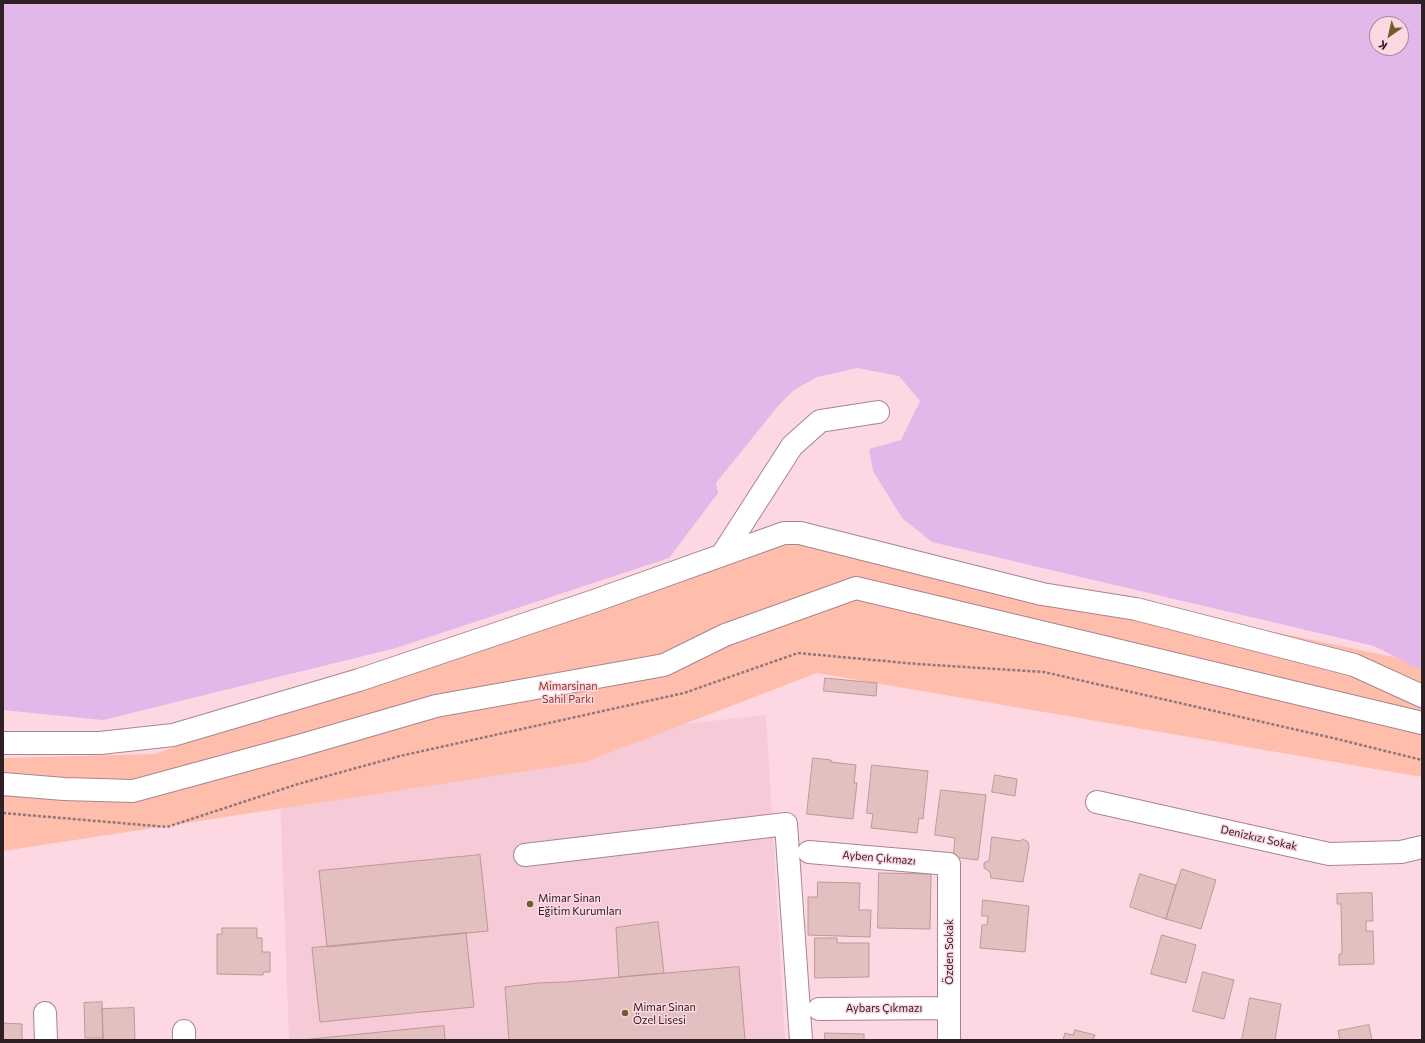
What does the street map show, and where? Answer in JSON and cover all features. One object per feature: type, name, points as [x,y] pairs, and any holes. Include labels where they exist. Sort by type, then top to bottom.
[{"type":"street","points":[[722,555],[792,446],[820,421],[878,412]]},
{"type":"street","points":[[3,743],[100,743],[173,735],[359,680],[591,602],[784,533],[800,533],[1042,594],[1136,609],[1354,665],[1422,696]]},
{"type":"street","points":[[3,784],[64,789],[132,790],[302,745],[436,706],[664,665],[725,635],[856,588],[1422,723]]},
{"type":"street","name":"Denizkızı Sokak","points":[[1097,802],[1329,854],[1401,852],[1422,847]]},
{"type":"street","points":[[526,855],[786,824],[801,1040]]},
{"type":"street","name":"Ayben Çıkmazı","points":[[809,852],[949,864]]},
{"type":"street","name":"Özden Sokak","points":[[949,864],[949,1040]]},
{"type":"street","name":"Aybars Çıkmazı","points":[[819,1009],[949,1008]]},
{"type":"street","points":[[45,1013],[46,1040]]},
{"type":"path","points":[[3,813],[167,827],[298,784],[400,756],[684,693],[798,653],[917,664],[1044,672],[1422,760]]},
{"type":"shaded area","points":[[3,3],[1422,3],[1422,668],[1415,667],[1374,646],[932,542],[902,518],[873,471],[869,449],[901,440],[920,401],[899,376],[857,368],[817,377],[794,390],[778,406],[716,483],[718,493],[669,558],[396,648],[103,720],[3,710]]},
{"type":"shaded area","name":"Mimar Sinan Eğitim Kurumları","points":[[766,715],[785,1040],[289,1040],[279,768]]},
{"type":"green space","name":"Mimarsinan Sahil Parkı","points":[[812,535],[1422,663],[1422,777],[817,673],[585,762],[3,851],[3,758],[154,754]]},
{"type":"building","points":[[825,678],[877,683],[876,696],[824,691]]},
{"type":"building","points":[[813,758],[856,765],[854,783],[857,783],[853,819],[807,814]]},
{"type":"building","points":[[872,765],[928,771],[923,819],[919,818],[917,833],[871,828],[873,814],[867,813]]},
{"type":"building","points":[[995,775],[1017,779],[1015,796],[992,792]]},
{"type":"building","points":[[941,790],[986,795],[978,860],[953,857],[955,838],[935,835]]},
{"type":"building","points":[[992,837],[1020,841],[1023,839],[1028,842],[1029,847],[1023,882],[991,878],[990,872],[984,868],[984,863],[989,860]]},
{"type":"building","points":[[480,855],[488,931],[327,947],[319,871]]},
{"type":"building","points":[[1182,869],[1216,880],[1201,929],[1166,919]]},
{"type":"building","points":[[879,873],[931,874],[930,929],[878,928]]},
{"type":"building","points":[[1140,874],[1176,885],[1166,919],[1130,907]]},
{"type":"building","points":[[818,882],[860,883],[859,910],[871,910],[870,937],[808,935],[808,897],[817,897]]},
{"type":"building","points":[[1372,893],[1373,921],[1366,921],[1366,931],[1373,931],[1374,964],[1339,965],[1339,954],[1342,954],[1341,904],[1337,904],[1337,894]]},
{"type":"building","points":[[983,900],[1029,906],[1025,952],[980,948],[982,925],[987,925],[988,916],[982,916]]},
{"type":"building","points":[[658,922],[664,973],[619,977],[616,928]]},
{"type":"building","points":[[222,928],[257,928],[257,938],[262,938],[262,952],[270,952],[270,972],[263,972],[263,975],[217,974],[217,934],[222,934]]},
{"type":"building","points":[[466,933],[474,1007],[320,1022],[312,948]]},
{"type":"building","points":[[1162,935],[1196,945],[1186,983],[1151,974]]},
{"type":"building","points":[[815,938],[837,938],[837,943],[869,943],[869,977],[815,978]]},
{"type":"building","name":"Mimar Sinan Özel Lisesi","points":[[739,967],[745,1040],[509,1040],[505,987]]},
{"type":"building","points":[[1203,972],[1234,980],[1224,1019],[1193,1011]]},
{"type":"building","points":[[1250,998],[1281,1004],[1275,1040],[1242,1040]]},
{"type":"building","points":[[102,1002],[103,1038],[85,1038],[84,1003]]},
{"type":"building","points":[[134,1008],[135,1040],[103,1040],[102,1009]]},
{"type":"building","points":[[3,1023],[22,1024],[22,1040],[3,1040]]},
{"type":"building","points":[[1369,1025],[1372,1040],[1340,1040],[1338,1031]]},
{"type":"building","points":[[444,1026],[445,1040],[302,1040]]},
{"type":"building","points":[[1075,1030],[1095,1035],[1093,1040],[1063,1040],[1065,1033],[1073,1035]]},
{"type":"building","points":[[825,1033],[864,1034],[864,1040],[825,1040]]},
{"type":"place","name":"Mimar Sinan Eğitim Kurumları","points":[[530,904]]},
{"type":"place","name":"Mimar Sinan Özel Lisesi","points":[[625,1013]]}]
